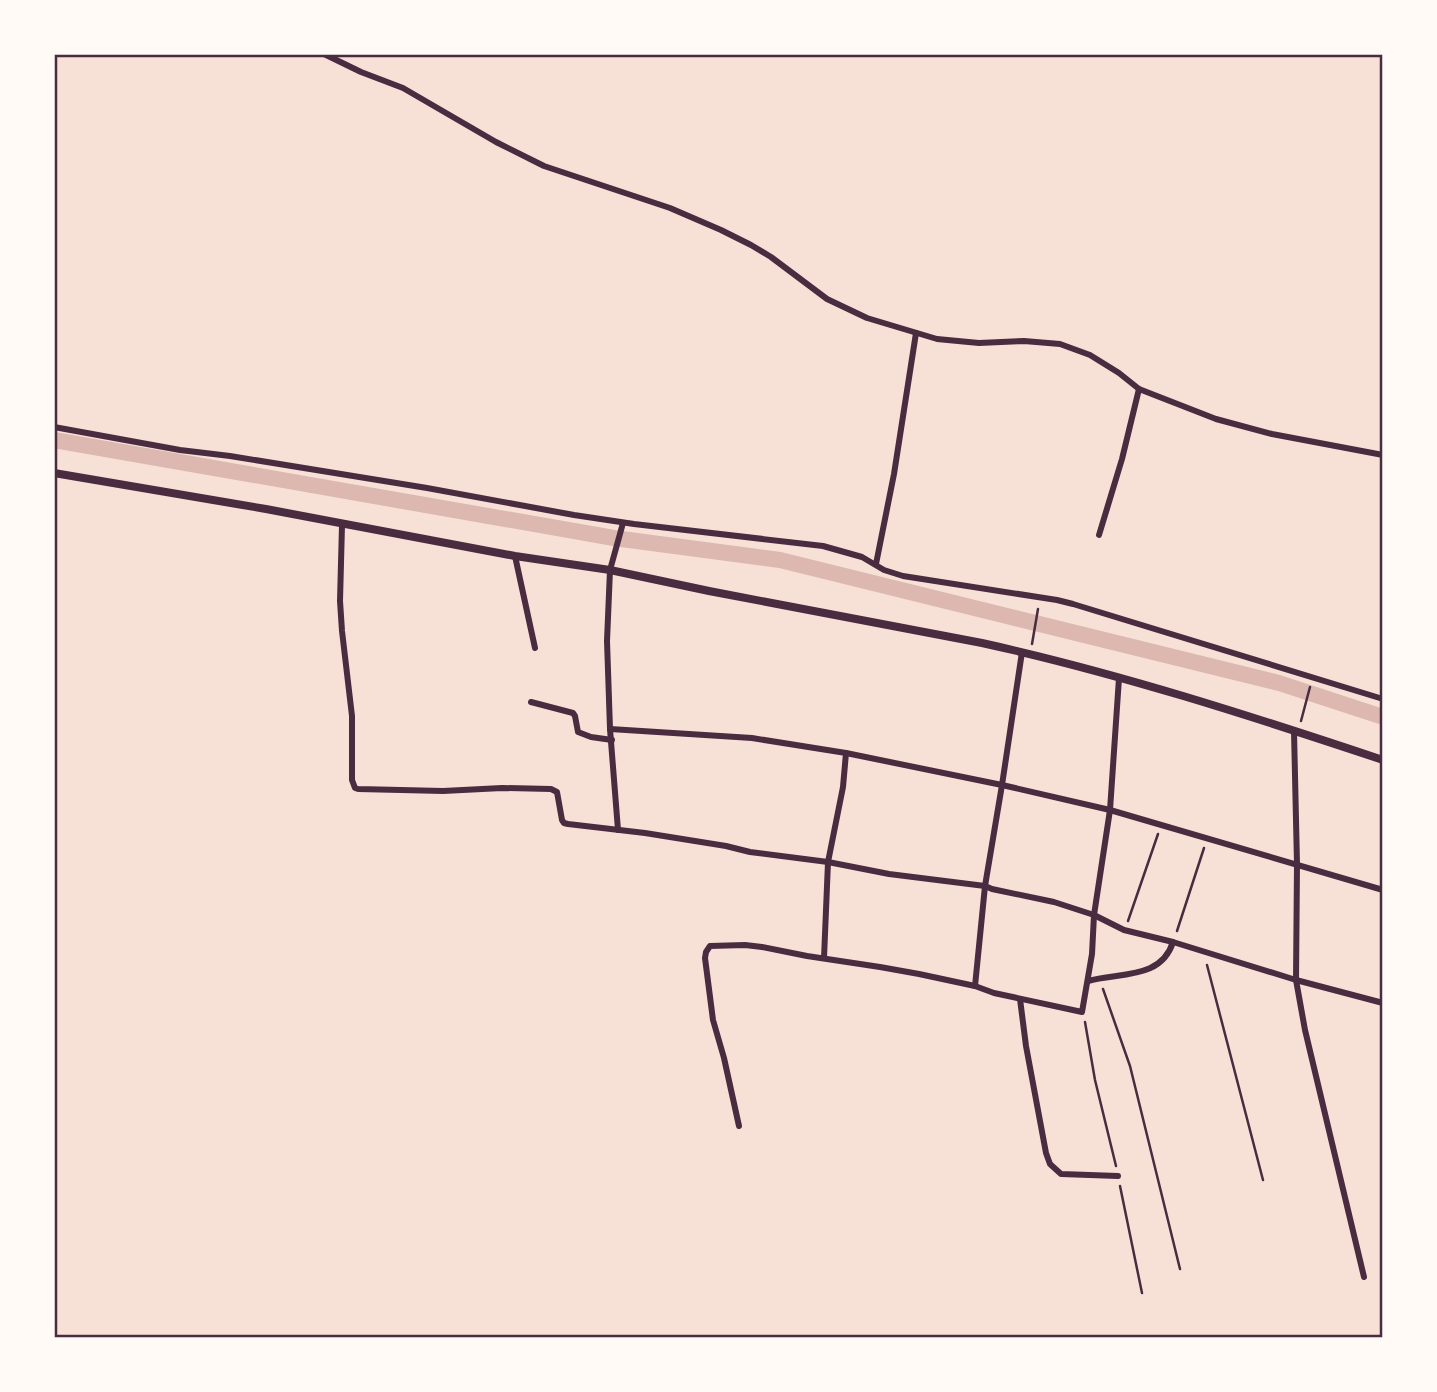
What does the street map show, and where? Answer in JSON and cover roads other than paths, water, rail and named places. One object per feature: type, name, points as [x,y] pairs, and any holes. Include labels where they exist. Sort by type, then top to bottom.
[{"type":"street","points":[[324,54],[403,88],[496,142],[544,166],[670,208],[722,230],[771,257],[827,299],[867,318],[937,339],[1060,344],[1090,355],[1139,389],[1216,419],[1383,455]]},
{"type":"street","points":[[876,564],[894,474],[916,333]]},
{"type":"street","points":[[1099,535],[1122,459],[1139,389]]},
{"type":"street","points":[[54,427],[119,440],[427,488],[623,526],[811,544],[862,557],[884,570],[903,576],[1073,604],[1383,699]]},
{"type":"street","points":[[54,473],[266,509],[515,556],[610,570],[1022,652],[1174,692],[1383,760]]},
{"type":"street","points":[[342,525],[342,631],[350,691],[352,780],[355,788],[443,791],[551,789],[557,792],[564,823],[828,862],[889,874],[985,886],[1054,902],[1094,915],[1124,930],[1204,951],[1296,981],[1383,1003]]},
{"type":"street","points":[[618,830],[610,729],[607,641],[610,570],[623,526]]},
{"type":"street","points":[[515,556],[535,649]]},
{"type":"street","points":[[975,986],[985,886],[1022,652]]},
{"type":"street","points":[[739,1126],[713,1020],[706,968],[706,952],[710,946],[745,945],[919,974],[1082,1012],[1110,810],[1119,678]]},
{"type":"street","points":[[531,702],[573,713],[578,732],[612,740]]},
{"type":"street","points":[[610,729],[752,738],[846,753],[1002,785],[1110,810],[1383,890]]},
{"type":"street","points":[[1296,732],[1296,981],[1305,1030],[1364,1277]]},
{"type":"street","points":[[824,958],[828,862],[844,787],[846,753]]},
{"type":"street","points":[[1088,981],[1145,971],[1156,966],[1166,956],[1173,942]]},
{"type":"street","points":[[1020,999],[1026,1045],[1050,1164],[1060,1174],[1118,1176]]},
{"type":"waterway","points":[[54,440],[614,538],[780,560],[1279,683],[1383,717]]}]
